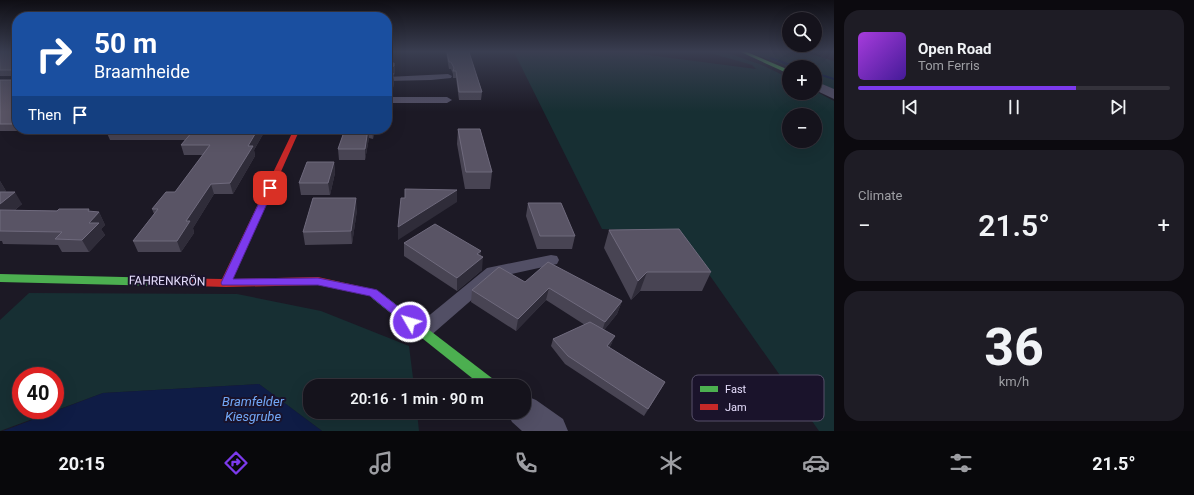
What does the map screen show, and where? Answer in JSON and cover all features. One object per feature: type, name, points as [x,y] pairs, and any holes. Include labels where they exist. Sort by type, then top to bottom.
[{"type":"street","points":[[822,89],[834,95]]},
{"type":"street","points":[[226,283],[295,134]]},
{"type":"street","name":"FAHRENKRÖN","points":[[0,278],[226,283],[318,282],[373,293],[483,379]]},
{"type":"street","points":[[531,416],[550,431]]},
{"type":"lane","points":[[392,80],[448,76]]},
{"type":"lane","points":[[392,100],[447,100]]},
{"type":"lane","points":[[422,332],[493,272],[551,260]]},
{"type":"green space","points":[[524,72],[777,72],[782,75],[782,100],[822,100],[822,95],[834,101],[834,431],[819,431],[812,421],[824,421],[824,375],[780,375],[680,233],[602,229]]},
{"type":"green space","points":[[822,72],[834,72],[834,90],[822,84]]},
{"type":"green space","points":[[29,293],[237,294],[321,311],[409,346],[413,379],[303,379],[303,417],[259,384],[103,393],[64,407],[64,367],[12,367],[12,419],[33,419],[0,431],[0,320]]},
{"type":"green space","points":[[306,419],[418,419],[419,431],[322,431]]},
{"type":"water","name":"Bramfelder Kiesgrube","points":[[259,384],[303,417],[303,419],[306,419],[322,431],[3,431],[35,419],[64,419],[64,408],[103,393]]},
{"type":"building","points":[[456,72],[476,72],[482,92],[459,92]]},
{"type":"building","points":[[0,80],[12,80],[12,124],[0,124]]},
{"type":"building","points":[[458,129],[480,129],[492,172],[466,172]]},
{"type":"building","points":[[190,134],[255,134],[248,146],[253,146],[230,183],[211,184],[186,221],[190,221],[177,241],[133,241],[158,209],[152,209],[166,192],[175,192],[210,145],[181,145]]},
{"type":"building","points":[[343,134],[367,134],[365,149],[338,149]]},
{"type":"building","points":[[307,162],[334,162],[328,183],[299,183]]},
{"type":"building","points":[[405,189],[457,190],[398,227],[401,198],[405,198]]},
{"type":"building","points":[[0,192],[15,192],[0,204]]},
{"type":"building","points":[[313,198],[356,198],[351,231],[303,232]]},
{"type":"building","points":[[528,203],[561,203],[575,236],[540,236]]},
{"type":"building","points":[[59,209],[89,209],[88,211],[99,212],[89,223],[99,223],[82,240],[55,239],[62,232],[0,231],[0,210],[57,211]]},
{"type":"building","points":[[435,224],[481,251],[477,254],[483,257],[457,278],[404,243]]},
{"type":"building","points":[[679,229],[711,272],[647,272],[638,281],[609,230]]},
{"type":"building","points":[[548,262],[622,301],[605,322],[549,288],[518,319],[472,290],[499,267],[525,282]]},
{"type":"building","points":[[590,322],[615,336],[607,346],[665,382],[648,409],[568,356],[553,339]]},
{"type":"waterway","points":[[822,75],[834,79]]},
{"type":"traffic: fast","points":[[0,278],[164,282]]},
{"type":"traffic: fast","points":[[377,296],[483,379]]},
{"type":"traffic: jam","points":[[226,283],[295,134]]},
{"type":"traffic: jam","points":[[164,282],[226,283],[318,281],[373,293],[377,296]]},
{"type":"route","points":[[270,188],[226,283],[318,282],[373,293],[410,322]]}]
